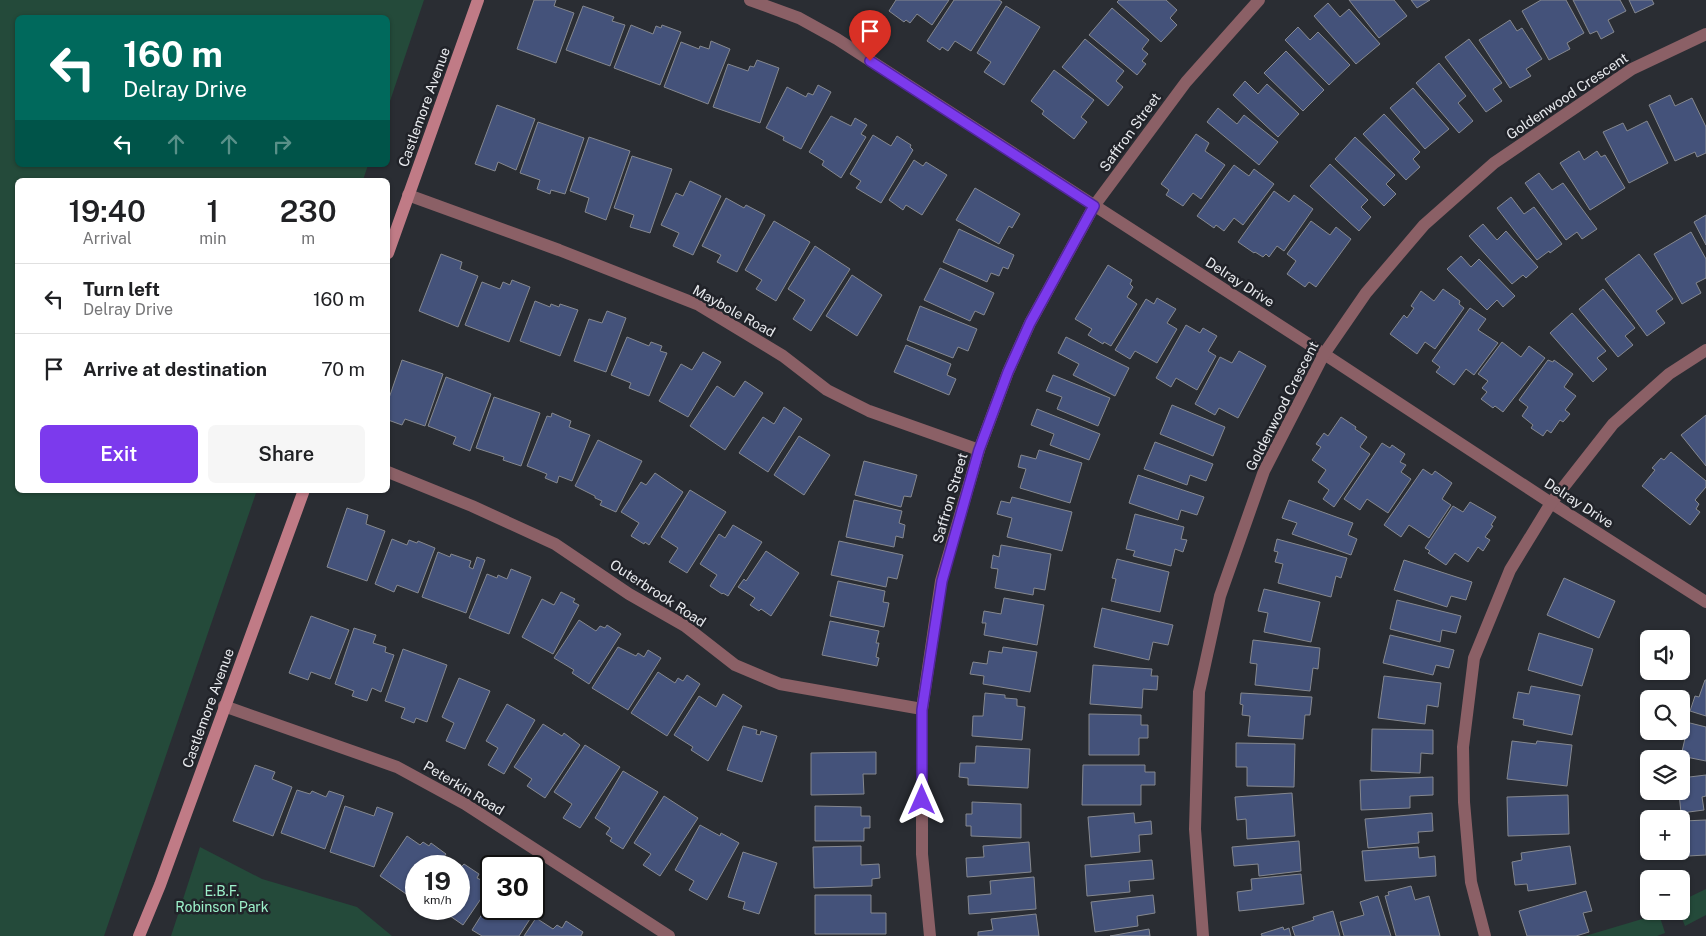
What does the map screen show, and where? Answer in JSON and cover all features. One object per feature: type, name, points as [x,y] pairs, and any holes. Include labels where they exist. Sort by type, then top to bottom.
[{"type":"street","name":"Castlemore Avenue","points":[[390,247],[478,0]]},
{"type":"street","name":"Delray Drive","points":[[750,0],[799,18],[837,39],[1324,354],[1551,504],[1706,602]]},
{"type":"street","name":"Saffron Street","points":[[930,936],[922,854],[922,710],[942,581],[979,450],[1008,372],[1030,323],[1094,206],[1186,82],[1260,0]]},
{"type":"street","name":"Goldenwood Crescent","points":[[1203,936],[1194,829],[1199,692],[1220,596],[1264,471],[1324,354],[1366,293],[1424,226],[1494,163],[1632,69],[1706,34]]},
{"type":"street","name":"Maybole Road","points":[[408,195],[559,250],[699,306],[783,356],[827,390],[869,411],[979,450]]},
{"type":"street","points":[[1485,936],[1471,882],[1464,802],[1463,747],[1474,658],[1510,570],[1551,504],[1613,424],[1669,374],[1706,350]]},
{"type":"street","name":"Outerbrook Road","points":[[390,473],[472,506],[556,544],[630,594],[685,626],[736,665],[780,684],[922,710]]},
{"type":"street","name":"Castlemore Avenue","points":[[139,936],[160,885],[303,493]]},
{"type":"street","name":"Peterkin Road","points":[[224,706],[397,767],[465,804],[669,936]]},
{"type":"green space","points":[[0,0],[424,0],[390,101],[390,15],[15,15],[15,167],[367,167],[364,178],[15,178],[15,493],[256,493],[104,936],[0,936]]},
{"type":"green space","name":"E.B.F. Robinson Park","points":[[200,847],[262,879],[357,907],[392,936],[171,936]]},
{"type":"green space","points":[[1706,889],[1706,915],[1685,926],[1683,920],[1690,920],[1690,897]]},
{"type":"green space","points":[[1640,920],[1661,920],[1665,933],[1657,936],[1585,936]]},
{"type":"building","points":[[534,0],[556,0],[554,6],[574,13],[556,63],[517,49]]},
{"type":"building","points":[[896,0],[949,0],[932,25],[917,14],[910,23],[906,20],[904,22],[889,11]]},
{"type":"building","points":[[954,0],[999,0],[1002,2],[971,51],[955,41],[948,51],[942,47],[940,50],[927,41]]},
{"type":"building","points":[[1119,0],[1166,0],[1177,10],[1170,18],[1177,25],[1161,42],[1117,2]]},
{"type":"building","points":[[1349,0],[1394,0],[1407,16],[1379,38]]},
{"type":"building","points":[[1411,0],[1430,0],[1417,8]]},
{"type":"building","points":[[1541,0],[1566,0],[1584,33],[1567,43],[1570,49],[1549,60],[1522,11]]},
{"type":"building","points":[[1573,0],[1620,0],[1626,11],[1608,20],[1614,32],[1601,39],[1597,31],[1590,34]]},
{"type":"building","points":[[1629,0],[1652,0],[1654,4],[1635,13]]},
{"type":"building","points":[[1328,3],[1340,17],[1349,9],[1380,44],[1356,64],[1314,16]]},
{"type":"building","points":[[583,6],[614,17],[612,21],[625,25],[610,66],[566,50]]},
{"type":"building","points":[[1006,6],[1040,27],[1004,85],[984,72],[991,62],[977,53]]},
{"type":"building","points":[[1112,8],[1149,40],[1142,49],[1148,54],[1142,61],[1146,64],[1137,75],[1089,35]]},
{"type":"building","points":[[1510,20],[1517,31],[1522,28],[1542,59],[1526,69],[1531,76],[1510,88],[1479,40]]},
{"type":"building","points":[[631,25],[653,34],[656,26],[661,28],[662,25],[681,32],[660,85],[614,68]]},
{"type":"building","points":[[1298,27],[1310,40],[1318,32],[1350,65],[1329,85],[1285,40]]},
{"type":"building","points":[[1085,39],[1124,71],[1116,81],[1123,87],[1108,106],[1062,67]]},
{"type":"building","points":[[1469,39],[1502,83],[1493,89],[1502,101],[1486,112],[1445,57]]},
{"type":"building","points":[[711,41],[730,49],[708,104],[664,87],[681,42],[699,49],[700,46],[709,49]]},
{"type":"building","points":[[1286,51],[1324,90],[1303,111],[1264,73]]},
{"type":"building","points":[[757,60],[779,68],[760,123],[713,107],[728,64],[748,71],[750,66],[754,67]]},
{"type":"building","points":[[1439,63],[1466,96],[1458,103],[1473,121],[1459,133],[1416,83]]},
{"type":"building","points":[[1054,70],[1094,100],[1081,117],[1087,122],[1074,139],[1042,114],[1044,111],[1031,101]]},
{"type":"building","points":[[1245,81],[1258,94],[1267,84],[1299,114],[1278,137],[1233,95]]},
{"type":"building","points":[[818,85],[831,92],[801,149],[783,140],[784,137],[766,128],[787,87],[806,97],[808,93],[813,95]]},
{"type":"building","points":[[1413,88],[1449,129],[1425,149],[1390,108]]},
{"type":"building","points":[[1670,95],[1675,106],[1692,98],[1706,127],[1706,153],[1697,157],[1695,152],[1675,161],[1649,105]]},
{"type":"building","points":[[497,105],[535,119],[516,170],[498,162],[495,171],[475,164]]},
{"type":"building","points":[[1218,108],[1237,124],[1244,115],[1278,142],[1259,165],[1207,122]]},
{"type":"building","points":[[1384,114],[1420,152],[1413,159],[1420,167],[1406,180],[1363,134]]},
{"type":"building","points":[[831,116],[851,126],[855,118],[867,125],[861,134],[866,137],[841,178],[822,165],[824,161],[809,152]]},
{"type":"building","points":[[1647,121],[1668,163],[1629,183],[1603,132],[1623,123],[1627,131]]},
{"type":"building","points":[[538,122],[584,138],[565,194],[551,190],[550,194],[537,189],[540,180],[520,173]]},
{"type":"building","points":[[1196,134],[1209,143],[1205,151],[1225,165],[1201,199],[1193,193],[1183,206],[1166,195],[1169,190],[1161,184]]},
{"type":"building","points":[[873,135],[891,146],[897,136],[911,145],[910,147],[913,150],[881,203],[856,188],[861,181],[850,174]]},
{"type":"building","points":[[589,137],[630,151],[606,220],[585,212],[589,198],[570,191]]},
{"type":"building","points":[[1355,137],[1395,175],[1386,184],[1396,194],[1384,206],[1335,159]]},
{"type":"building","points":[[1579,151],[1584,160],[1597,151],[1601,157],[1605,155],[1625,188],[1590,210],[1560,163]]},
{"type":"building","points":[[632,156],[672,169],[650,233],[630,227],[634,215],[614,208]]},
{"type":"building","points":[[914,160],[923,166],[926,162],[947,175],[922,215],[906,205],[903,210],[889,200]]},
{"type":"building","points":[[1330,164],[1368,200],[1361,207],[1371,217],[1359,231],[1310,186]]},
{"type":"building","points":[[1234,165],[1249,176],[1254,169],[1274,184],[1243,225],[1234,218],[1224,231],[1216,225],[1214,228],[1197,216]]},
{"type":"building","points":[[1539,173],[1552,190],[1563,183],[1597,229],[1582,239],[1577,232],[1566,240],[1525,183]]},
{"type":"building","points":[[690,181],[721,196],[693,255],[673,246],[679,233],[661,225],[676,193],[683,196]]},
{"type":"building","points":[[975,188],[1020,214],[1012,228],[1009,226],[999,244],[956,220]]},
{"type":"building","points":[[1274,191],[1289,202],[1294,195],[1313,209],[1284,251],[1277,246],[1269,257],[1266,254],[1263,257],[1238,242]]},
{"type":"building","points":[[1511,197],[1524,214],[1534,207],[1562,244],[1537,260],[1497,208]]},
{"type":"building","points":[[726,198],[744,208],[746,205],[765,215],[737,272],[717,262],[721,255],[702,246]]},
{"type":"building","points":[[1706,215],[1706,245],[1694,222]]},
{"type":"building","points":[[774,221],[810,242],[776,301],[756,289],[762,280],[745,270]]},
{"type":"building","points":[[1311,221],[1330,235],[1336,227],[1351,239],[1316,287],[1309,282],[1305,287],[1287,274],[1296,261],[1287,254]]},
{"type":"building","points":[[1483,224],[1497,240],[1506,231],[1538,267],[1526,278],[1523,275],[1512,284],[1469,236]]},
{"type":"building","points":[[959,229],[1014,255],[1008,269],[1003,267],[999,276],[991,273],[987,282],[943,262]]},
{"type":"building","points":[[1691,232],[1706,259],[1706,278],[1696,283],[1701,293],[1682,304],[1654,254]]},
{"type":"building","points":[[815,246],[850,269],[811,331],[793,319],[805,300],[788,289]]},
{"type":"building","points":[[441,254],[462,262],[460,269],[478,276],[458,327],[419,311]]},
{"type":"building","points":[[1639,254],[1673,299],[1656,311],[1665,323],[1647,336],[1605,279]]},
{"type":"building","points":[[1461,256],[1471,267],[1479,259],[1515,296],[1503,307],[1497,300],[1487,310],[1447,269]]},
{"type":"building","points":[[1108,265],[1132,280],[1130,284],[1133,287],[1127,297],[1137,304],[1111,346],[1104,342],[1103,344],[1088,335],[1092,329],[1075,319]]},
{"type":"building","points":[[940,268],[994,293],[984,315],[975,311],[970,321],[924,300]]},
{"type":"building","points":[[852,275],[882,295],[857,336],[826,316]]},
{"type":"building","points":[[512,280],[530,287],[509,342],[465,325],[482,282],[500,289],[503,282],[510,285]]},
{"type":"building","points":[[1443,289],[1460,301],[1459,304],[1464,308],[1435,349],[1425,342],[1417,354],[1390,334],[1404,315],[1407,318],[1414,308],[1411,306],[1421,291],[1434,301]]},
{"type":"building","points":[[1603,289],[1635,328],[1625,336],[1633,345],[1618,357],[1579,309]]},
{"type":"building","points":[[1157,298],[1176,309],[1167,323],[1177,329],[1157,363],[1135,351],[1130,359],[1115,350],[1146,299],[1154,304]]},
{"type":"building","points":[[535,301],[550,307],[551,304],[559,307],[560,304],[578,310],[560,356],[520,341]]},
{"type":"building","points":[[920,306],[977,329],[968,351],[958,347],[953,358],[907,340]]},
{"type":"building","points":[[1470,308],[1486,319],[1478,330],[1498,343],[1474,375],[1466,369],[1454,385],[1436,372],[1440,367],[1432,361]]},
{"type":"building","points":[[607,311],[626,318],[606,372],[574,361],[589,319],[602,323]]},
{"type":"building","points":[[1572,313],[1606,351],[1597,358],[1607,369],[1593,382],[1550,333]]},
{"type":"building","points":[[1186,325],[1200,333],[1203,328],[1217,336],[1208,351],[1216,356],[1197,390],[1176,378],[1171,387],[1156,378]]},
{"type":"building","points":[[627,337],[649,346],[651,342],[662,346],[660,351],[667,353],[649,396],[629,388],[631,383],[611,375]]},
{"type":"building","points":[[1066,337],[1129,368],[1115,396],[1073,375],[1079,364],[1058,353]]},
{"type":"building","points":[[1502,342],[1521,357],[1529,346],[1545,358],[1503,412],[1495,406],[1493,408],[1481,399],[1487,392],[1482,388],[1488,381],[1478,374]]},
{"type":"building","points":[[906,345],[951,364],[947,375],[956,379],[949,395],[894,372]]},
{"type":"building","points":[[1239,351],[1266,366],[1238,418],[1219,408],[1215,415],[1195,404],[1220,357],[1232,363]]},
{"type":"building","points":[[703,352],[721,362],[688,417],[659,401],[681,364],[692,370]]},
{"type":"building","points":[[402,360],[443,374],[425,426],[405,419],[402,425],[390,421],[390,395]]},
{"type":"building","points":[[1548,360],[1553,362],[1554,360],[1573,374],[1564,387],[1576,396],[1565,410],[1570,414],[1563,422],[1560,420],[1551,433],[1547,430],[1543,436],[1531,428],[1533,425],[1522,416],[1528,407],[1519,400]]},
{"type":"building","points":[[1053,375],[1110,398],[1098,426],[1057,409],[1062,397],[1046,391]]},
{"type":"building","points":[[446,377],[491,394],[470,451],[453,444],[456,437],[428,426]]},
{"type":"building","points":[[745,381],[763,393],[725,450],[690,426],[717,386],[734,397]]},
{"type":"building","points":[[494,397],[540,413],[521,466],[503,460],[504,457],[476,448]]},
{"type":"building","points":[[1172,405],[1225,427],[1213,456],[1160,434]]},
{"type":"building","points":[[784,407],[802,419],[768,472],[739,453],[763,417],[774,424]]},
{"type":"building","points":[[1037,409],[1100,434],[1089,460],[1050,445],[1054,434],[1031,425]]},
{"type":"building","points":[[552,413],[571,421],[569,427],[590,435],[572,481],[559,476],[557,483],[545,478],[547,474],[527,466],[547,416],[551,417]]},
{"type":"building","points":[[1706,415],[1706,466],[1681,435]]},
{"type":"building","points":[[1341,417],[1367,437],[1360,447],[1370,454],[1334,507],[1323,499],[1329,490],[1318,482],[1326,470],[1312,460],[1321,447],[1316,444],[1324,433],[1328,436]]},
{"type":"building","points":[[799,436],[830,455],[804,495],[774,475]]},
{"type":"building","points":[[598,440],[642,461],[616,512],[600,505],[602,501],[575,486]]},
{"type":"building","points":[[1155,442],[1213,464],[1206,481],[1190,475],[1187,485],[1144,469]]},
{"type":"building","points":[[1382,443],[1390,448],[1392,445],[1405,454],[1400,462],[1406,465],[1401,472],[1411,479],[1388,513],[1367,499],[1360,510],[1344,499]]},
{"type":"building","points":[[1039,450],[1082,463],[1070,503],[1020,488],[1026,469],[1018,467],[1021,455],[1036,459]]},
{"type":"building","points":[[1671,452],[1706,481],[1706,487],[1695,500],[1699,504],[1696,509],[1700,512],[1690,525],[1642,486],[1655,470],[1652,468],[1661,458],[1664,460]]},
{"type":"building","points":[[864,461],[917,475],[911,497],[904,496],[901,507],[855,495]]},
{"type":"building","points":[[1423,469],[1432,475],[1435,471],[1452,483],[1442,499],[1451,505],[1429,538],[1409,525],[1401,537],[1384,525]]},
{"type":"building","points":[[655,473],[683,492],[649,545],[631,536],[639,523],[621,512],[641,482],[646,485]]},
{"type":"building","points":[[1138,475],[1204,497],[1197,515],[1181,510],[1178,520],[1129,503]]},
{"type":"building","points":[[690,490],[726,512],[687,573],[669,562],[678,548],[661,537]]},
{"type":"building","points":[[1012,497],[1072,512],[1062,551],[1007,537],[1012,518],[997,514],[1001,501],[1010,503]]},
{"type":"building","points":[[854,500],[902,511],[899,523],[905,525],[903,538],[896,536],[894,547],[846,537]]},
{"type":"building","points":[[1289,500],[1353,523],[1348,535],[1357,539],[1351,555],[1292,534],[1297,523],[1282,518]]},
{"type":"building","points":[[1470,502],[1496,517],[1491,525],[1493,526],[1485,537],[1490,540],[1483,551],[1478,547],[1468,562],[1455,553],[1446,565],[1428,553],[1430,551],[1425,548],[1453,506],[1463,512]]},
{"type":"building","points":[[347,508],[368,515],[366,524],[385,531],[367,581],[327,567]]},
{"type":"building","points":[[1135,514],[1184,527],[1181,539],[1187,540],[1183,552],[1175,549],[1171,566],[1133,556],[1135,551],[1126,549]]},
{"type":"building","points":[[733,525],[762,542],[728,596],[710,586],[717,575],[700,564],[719,534],[725,538]]},
{"type":"building","points":[[392,539],[407,545],[409,540],[417,543],[418,541],[435,548],[418,593],[397,585],[394,592],[375,584]]},
{"type":"building","points":[[1277,539],[1347,558],[1341,578],[1336,576],[1331,597],[1278,583],[1283,564],[1275,562],[1278,552],[1274,551]]},
{"type":"building","points":[[839,541],[903,555],[897,579],[888,577],[886,587],[831,575]]},
{"type":"building","points":[[1001,545],[1051,554],[1045,590],[1034,588],[1033,595],[995,588],[998,569],[991,568],[993,555],[999,557]]},
{"type":"building","points":[[766,551],[799,573],[771,616],[761,609],[759,611],[750,605],[755,598],[738,587],[744,579],[746,581]]},
{"type":"building","points":[[438,552],[450,557],[451,554],[471,561],[469,567],[473,569],[477,557],[485,560],[466,613],[422,597]]},
{"type":"building","points":[[1117,559],[1169,572],[1160,612],[1111,601],[1116,579],[1112,578]]},
{"type":"building","points":[[1404,560],[1472,582],[1466,600],[1451,596],[1447,607],[1394,590]]},
{"type":"building","points":[[511,569],[531,577],[509,634],[469,618],[487,574],[497,578],[498,575],[507,579]]},
{"type":"building","points":[[1564,578],[1615,601],[1599,638],[1547,615]]},
{"type":"building","points":[[838,581],[885,591],[883,602],[889,603],[884,627],[830,616]]},
{"type":"building","points":[[1264,589],[1320,602],[1311,642],[1264,632],[1268,613],[1258,611]]},
{"type":"building","points":[[561,592],[575,599],[573,602],[579,605],[553,654],[522,637],[542,599],[554,605]]},
{"type":"building","points":[[1004,598],[1044,605],[1037,645],[984,635],[986,623],[982,623],[984,611],[1001,614]]},
{"type":"building","points":[[1397,600],[1461,616],[1456,633],[1442,630],[1440,642],[1390,629]]},
{"type":"building","points":[[1102,608],[1173,625],[1168,645],[1153,642],[1149,660],[1094,647]]},
{"type":"building","points":[[311,616],[349,630],[330,679],[311,672],[308,680],[289,673]]},
{"type":"building","points":[[579,620],[596,631],[600,626],[605,628],[607,625],[621,634],[589,684],[572,673],[574,670],[554,658]]},
{"type":"building","points":[[830,621],[879,631],[876,643],[879,643],[876,657],[879,658],[877,666],[822,655]]},
{"type":"building","points":[[354,628],[376,635],[373,643],[386,647],[385,652],[394,655],[381,692],[372,688],[367,701],[352,696],[354,691],[335,684]]},
{"type":"building","points":[[1539,633],[1593,649],[1582,686],[1528,670]]},
{"type":"building","points":[[1390,635],[1454,650],[1449,668],[1436,665],[1433,675],[1383,663]]},
{"type":"building","points":[[1253,640],[1320,648],[1318,669],[1313,668],[1310,691],[1255,685],[1257,664],[1250,663]]},
{"type":"building","points":[[618,647],[636,656],[638,653],[644,657],[648,650],[661,658],[628,710],[592,688]]},
{"type":"building","points":[[1003,647],[1037,652],[1030,692],[983,684],[984,676],[970,674],[973,662],[987,664],[989,651],[1002,653]]},
{"type":"building","points":[[403,649],[447,665],[427,722],[416,718],[414,723],[401,718],[405,708],[385,701]]},
{"type":"building","points":[[1093,665],[1152,669],[1151,676],[1158,676],[1157,690],[1143,689],[1142,708],[1090,704]]},
{"type":"building","points":[[658,672],[675,683],[678,678],[683,681],[687,675],[700,684],[667,736],[631,713]]},
{"type":"building","points":[[1384,676],[1441,683],[1438,707],[1427,705],[1425,724],[1378,718]]},
{"type":"building","points":[[459,678],[490,691],[465,749],[446,741],[454,723],[442,717]]},
{"type":"building","points":[[1706,680],[1706,716],[1690,711],[1695,696],[1699,697]]},
{"type":"building","points":[[1531,686],[1580,695],[1572,735],[1523,725],[1524,720],[1513,718],[1518,692],[1529,694]]},
{"type":"building","points":[[985,693],[1005,695],[1005,698],[1017,699],[1017,706],[1025,707],[1022,740],[972,736],[973,716],[983,716]]},
{"type":"building","points":[[1241,693],[1312,697],[1310,715],[1305,715],[1303,739],[1248,736],[1250,716],[1242,715]]},
{"type":"building","points":[[723,694],[742,706],[708,761],[691,750],[693,747],[674,735],[699,696],[716,707]]},
{"type":"building","points":[[507,704],[535,720],[504,774],[488,765],[498,748],[486,741]]},
{"type":"building","points":[[1089,714],[1141,715],[1141,725],[1148,725],[1148,738],[1139,738],[1139,755],[1089,755]]},
{"type":"building","points":[[1690,723],[1706,727],[1706,761],[1690,758],[1690,750],[1682,750],[1685,740],[1690,740]]},
{"type":"building","points":[[543,724],[562,736],[564,733],[580,745],[545,798],[527,786],[532,779],[514,767]]},
{"type":"building","points":[[743,726],[757,730],[756,734],[760,735],[761,731],[777,736],[762,782],[727,770]]},
{"type":"building","points":[[1372,729],[1433,730],[1433,754],[1421,753],[1420,773],[1371,771]]},
{"type":"building","points":[[1512,741],[1536,744],[1537,741],[1572,745],[1567,786],[1507,779]]},
{"type":"building","points":[[1236,743],[1295,744],[1294,787],[1247,786],[1247,767],[1236,767]]},
{"type":"building","points":[[585,745],[620,767],[580,828],[563,818],[572,804],[554,792]]},
{"type":"building","points":[[976,746],[1030,749],[1028,788],[968,785],[968,778],[959,777],[960,763],[975,763]]},
{"type":"building","points":[[876,752],[876,774],[863,774],[864,794],[811,795],[811,753]]},
{"type":"building","points":[[255,765],[275,772],[272,779],[292,787],[273,836],[233,821]]},
{"type":"building","points":[[1083,765],[1145,765],[1145,772],[1155,772],[1155,785],[1141,785],[1141,805],[1082,805]]},
{"type":"building","points":[[623,771],[658,792],[623,849],[610,841],[612,838],[606,834],[610,828],[595,818]]},
{"type":"building","points":[[1706,775],[1706,796],[1702,797],[1704,810],[1690,812],[1690,810],[1681,810],[1680,800],[1690,800],[1690,777]]},
{"type":"building","points":[[1433,777],[1433,795],[1410,796],[1410,808],[1361,810],[1360,780]]},
{"type":"building","points":[[297,790],[310,794],[312,791],[326,797],[329,791],[344,796],[325,849],[281,833]]},
{"type":"building","points":[[1292,793],[1295,836],[1247,839],[1246,819],[1237,820],[1235,797]]},
{"type":"building","points":[[1568,795],[1569,834],[1508,836],[1507,797]]},
{"type":"building","points":[[664,796],[698,818],[660,876],[643,865],[651,854],[634,843]]},
{"type":"building","points":[[972,802],[1021,804],[1021,838],[971,836],[971,826],[966,826],[966,814],[972,814]]},
{"type":"building","points":[[345,806],[374,816],[377,807],[393,813],[374,867],[330,852]]},
{"type":"building","points":[[815,806],[861,807],[861,816],[870,816],[870,828],[864,828],[864,841],[815,841]]},
{"type":"building","points":[[1134,813],[1135,823],[1151,821],[1152,834],[1139,835],[1140,852],[1091,857],[1088,817]]},
{"type":"building","points":[[1432,813],[1433,831],[1418,832],[1419,843],[1368,848],[1365,819]]},
{"type":"building","points":[[1706,820],[1706,855],[1690,856],[1690,821]]},
{"type":"building","points":[[700,825],[720,836],[721,833],[739,843],[707,900],[689,890],[694,881],[675,870]]},
{"type":"building","points":[[407,836],[420,845],[423,842],[429,846],[431,843],[446,854],[405,855],[405,893],[380,876]]},
{"type":"building","points":[[1299,841],[1301,871],[1259,876],[1258,864],[1234,866],[1232,847]]},
{"type":"building","points":[[1029,842],[1031,872],[967,877],[966,858],[984,857],[983,846]]},
{"type":"building","points":[[861,846],[861,865],[879,864],[880,878],[872,879],[872,886],[814,888],[813,847]]},
{"type":"building","points":[[1570,846],[1576,884],[1528,891],[1527,884],[1515,885],[1512,862],[1522,860],[1521,853]]},
{"type":"building","points":[[1418,847],[1419,858],[1435,856],[1436,876],[1365,881],[1362,851]]},
{"type":"building","points":[[743,852],[777,863],[759,914],[743,909],[745,902],[728,897]]},
{"type":"building","points":[[1152,860],[1154,879],[1129,881],[1130,892],[1087,896],[1085,865]]},
{"type":"building","points":[[470,868],[479,874],[477,878],[480,880],[480,900],[470,915]]},
{"type":"building","points":[[1301,874],[1304,904],[1239,911],[1237,892],[1252,890],[1251,879]]},
{"type":"building","points":[[1034,877],[1036,909],[969,914],[968,896],[991,894],[990,881]]},
{"type":"building","points":[[1411,886],[1415,900],[1429,896],[1440,936],[1396,936],[1385,896],[1389,895],[1388,892]]},
{"type":"building","points":[[1586,891],[1592,911],[1583,913],[1589,932],[1576,936],[1527,936],[1519,911]]},
{"type":"building","points":[[815,895],[871,895],[871,913],[886,913],[886,934],[815,934]]},
{"type":"building","points":[[1153,895],[1155,913],[1137,916],[1138,926],[1095,932],[1091,902]]},
{"type":"building","points":[[1378,896],[1391,936],[1344,936],[1340,922],[1364,915],[1360,902]]},
{"type":"building","points":[[1333,911],[1340,936],[1295,936],[1292,927],[1314,920],[1313,917]]},
{"type":"building","points":[[1036,914],[1039,936],[978,936],[978,932],[993,930],[991,919]]},
{"type":"building","points":[[480,917],[480,920],[529,920],[519,936],[482,936],[472,930]]},
{"type":"building","points":[[456,920],[466,920],[463,925]]},
{"type":"building","points":[[535,920],[539,920],[553,929],[557,925],[562,928],[566,921],[583,932],[581,936],[524,936]]},
{"type":"building","points":[[1283,927],[1284,930],[1289,928],[1291,936],[1262,936],[1261,934]]},
{"type":"building","points":[[1149,929],[1150,936],[1110,936]]},
{"type":"route","points":[[870,61],[1094,206],[1030,323],[1008,372],[979,450],[942,581],[922,710],[922,800]]}]
